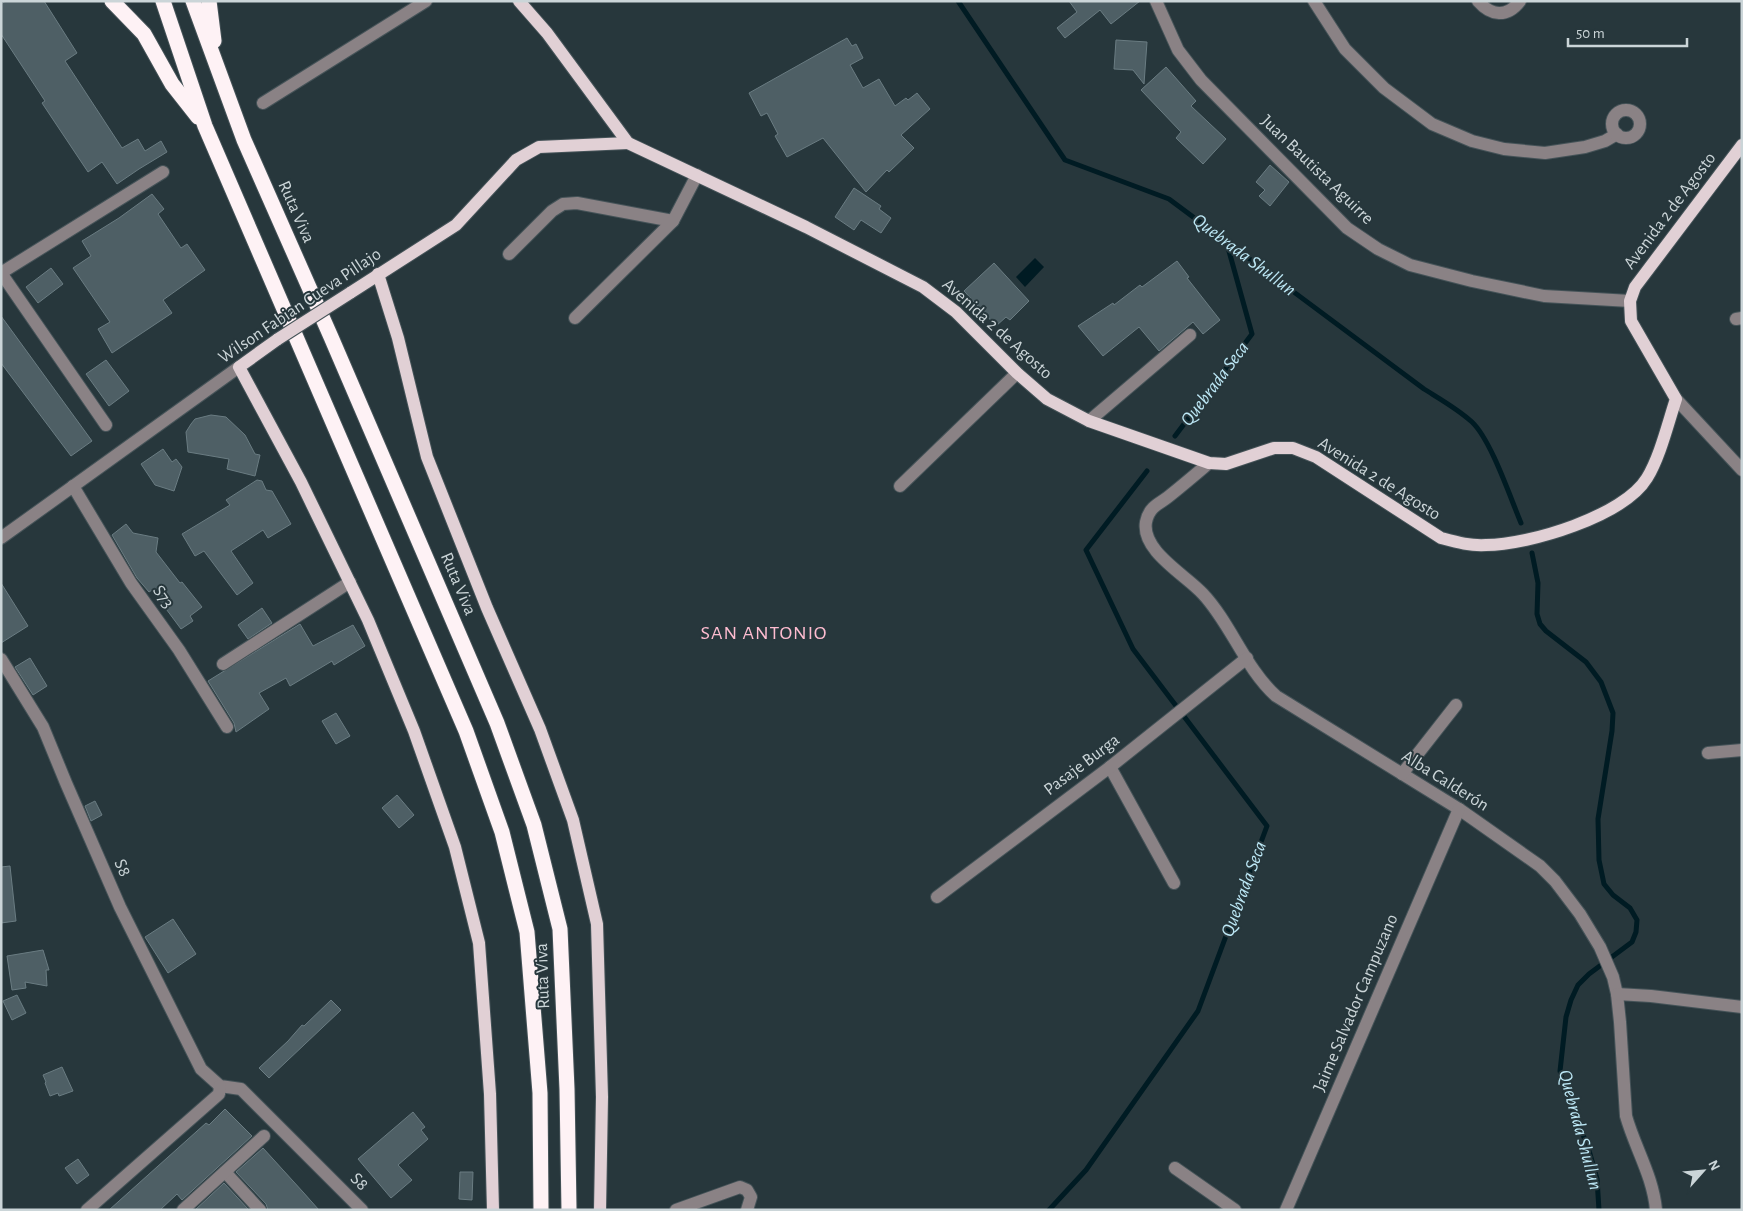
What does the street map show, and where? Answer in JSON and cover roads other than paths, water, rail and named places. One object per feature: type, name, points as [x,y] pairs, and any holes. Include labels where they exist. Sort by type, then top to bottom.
[{"type":"highway","points":[[112,1],[144,34],[172,84],[205,126]]},
{"type":"highway","name":"Ruta Viva","points":[[163,1],[205,126],[466,731],[502,832],[527,932],[540,1093],[541,1210]]},
{"type":"highway","name":"Ruta Viva","points":[[193,1],[244,140],[497,723],[534,825],[560,929],[567,1089],[569,1210]]},
{"type":"highway","points":[[209,1],[217,67]]},
{"type":"main road","name":"Avenida 2 de Agosto","points":[[519,1],[548,33],[628,143],[806,226],[923,287],[956,312],[1017,373],[1047,398],[1089,421],[1209,463],[1226,464],[1274,448],[1293,448],[1316,457],[1441,538],[1462,544],[1486,545],[1517,542],[1544,536],[1612,509],[1634,494],[1648,478],[1676,399]]},
{"type":"main road","name":"Wilson Fabian Cueva Pillajo","points":[[240,366],[278,339],[456,225],[484,192],[516,160],[539,147],[628,143]]},
{"type":"main road","name":"Avenida 2 de Agosto","points":[[1630,301],[1635,287],[1741,147]]},
{"type":"main road","name":"Ruta Viva","points":[[378,274],[398,338],[427,457],[487,608],[540,729],[573,820],[597,924],[602,1097],[600,1210]]},
{"type":"main road","points":[[1630,301],[1632,320],[1676,399]]},
{"type":"main road","points":[[240,366],[301,482],[368,620],[417,740],[455,848],[479,943],[490,1094],[493,1210]]},
{"type":"street","points":[[263,103],[426,1]]},
{"type":"street","name":"Juan Bautista Aguirre","points":[[1156,1],[1178,50],[1201,80],[1347,228],[1378,250],[1410,265],[1472,281],[1544,296],[1630,301]]},
{"type":"street","points":[[1314,1],[1345,49],[1384,88],[1432,124],[1472,141],[1504,149],[1546,153],[1586,147],[1605,141],[1616,134]]},
{"type":"street","points":[[1478,1],[1486,10],[1497,14],[1515,8],[1520,1]]},
{"type":"street","points":[[106,425],[1,273],[163,172]]},
{"type":"street","points":[[574,318],[673,221],[697,175]]},
{"type":"street","points":[[509,254],[552,211],[563,204],[577,203],[673,221]]},
{"type":"street","points":[[1089,421],[1190,335]]},
{"type":"street","name":"Wilson Fabian Cueva Pillajo","points":[[1,538],[240,366]]},
{"type":"street","points":[[900,486],[1017,373]]},
{"type":"street","points":[[1676,399],[1742,470]]},
{"type":"street","name":"Alba Calderón","points":[[1209,463],[1149,512],[1146,520],[1148,539],[1164,560],[1202,592],[1215,608],[1261,680],[1276,696],[1459,810],[1540,866],[1555,881],[1580,914],[1600,947],[1613,977],[1617,994],[1626,1116],[1630,1131],[1649,1177],[1656,1210]]},
{"type":"street","name":"S73","points":[[73,486],[132,583],[179,650],[227,727]]},
{"type":"street","points":[[223,664],[350,582]]},
{"type":"street","name":"Pasaje Burga","points":[[937,897],[1110,767],[1247,658]]},
{"type":"street","name":"S8","points":[[1,659],[44,727],[66,783],[120,907],[201,1069],[220,1086],[241,1089],[362,1210]]},
{"type":"street","points":[[1402,774],[1456,705]]},
{"type":"street","points":[[1708,753],[1742,750]]},
{"type":"street","points":[[1110,767],[1174,883]]},
{"type":"street","name":"Jaime Salvador Campuzano","points":[[1286,1210],[1459,810]]},
{"type":"street","points":[[1617,994],[1651,996],[1742,1007]]},
{"type":"street","points":[[88,1210],[213,1100],[219,1094],[220,1086]]},
{"type":"street","points":[[183,1210],[264,1136]]},
{"type":"street","points":[[1175,1168],[1235,1210]]},
{"type":"street","points":[[226,1172],[260,1210]]},
{"type":"street","points":[[676,1210],[740,1188],[747,1190],[751,1197],[747,1210]]},
{"type":"water","points":[[1035,258],[1044,267],[1025,287],[1016,277]]},
{"type":"waterway","name":"Quebrada Shullun","points":[[958,1],[1065,160],[1169,199],[1424,389],[1467,417],[1479,430],[1493,455],[1521,523]]},
{"type":"waterway","name":"Quebrada Seca","points":[[1175,436],[1252,334],[1227,244]]},
{"type":"waterway","name":"Quebrada Seca","points":[[1049,1210],[1086,1170],[1198,1011],[1267,826],[1133,649],[1086,550],[1147,471]]},
{"type":"waterway","name":"Quebrada Shullun","points":[[1532,553],[1538,583],[1537,614],[1540,624],[1546,631],[1586,662],[1601,682],[1613,713],[1612,731],[1598,819],[1599,860],[1604,884],[1613,895],[1630,908],[1637,920],[1636,932],[1632,942],[1589,974],[1578,985],[1566,1017],[1560,1071],[1565,1091],[1588,1147],[1597,1179],[1599,1210]]},
{"type":"district","name":"SAN ANTONIO","points":[[764,633]]}]
